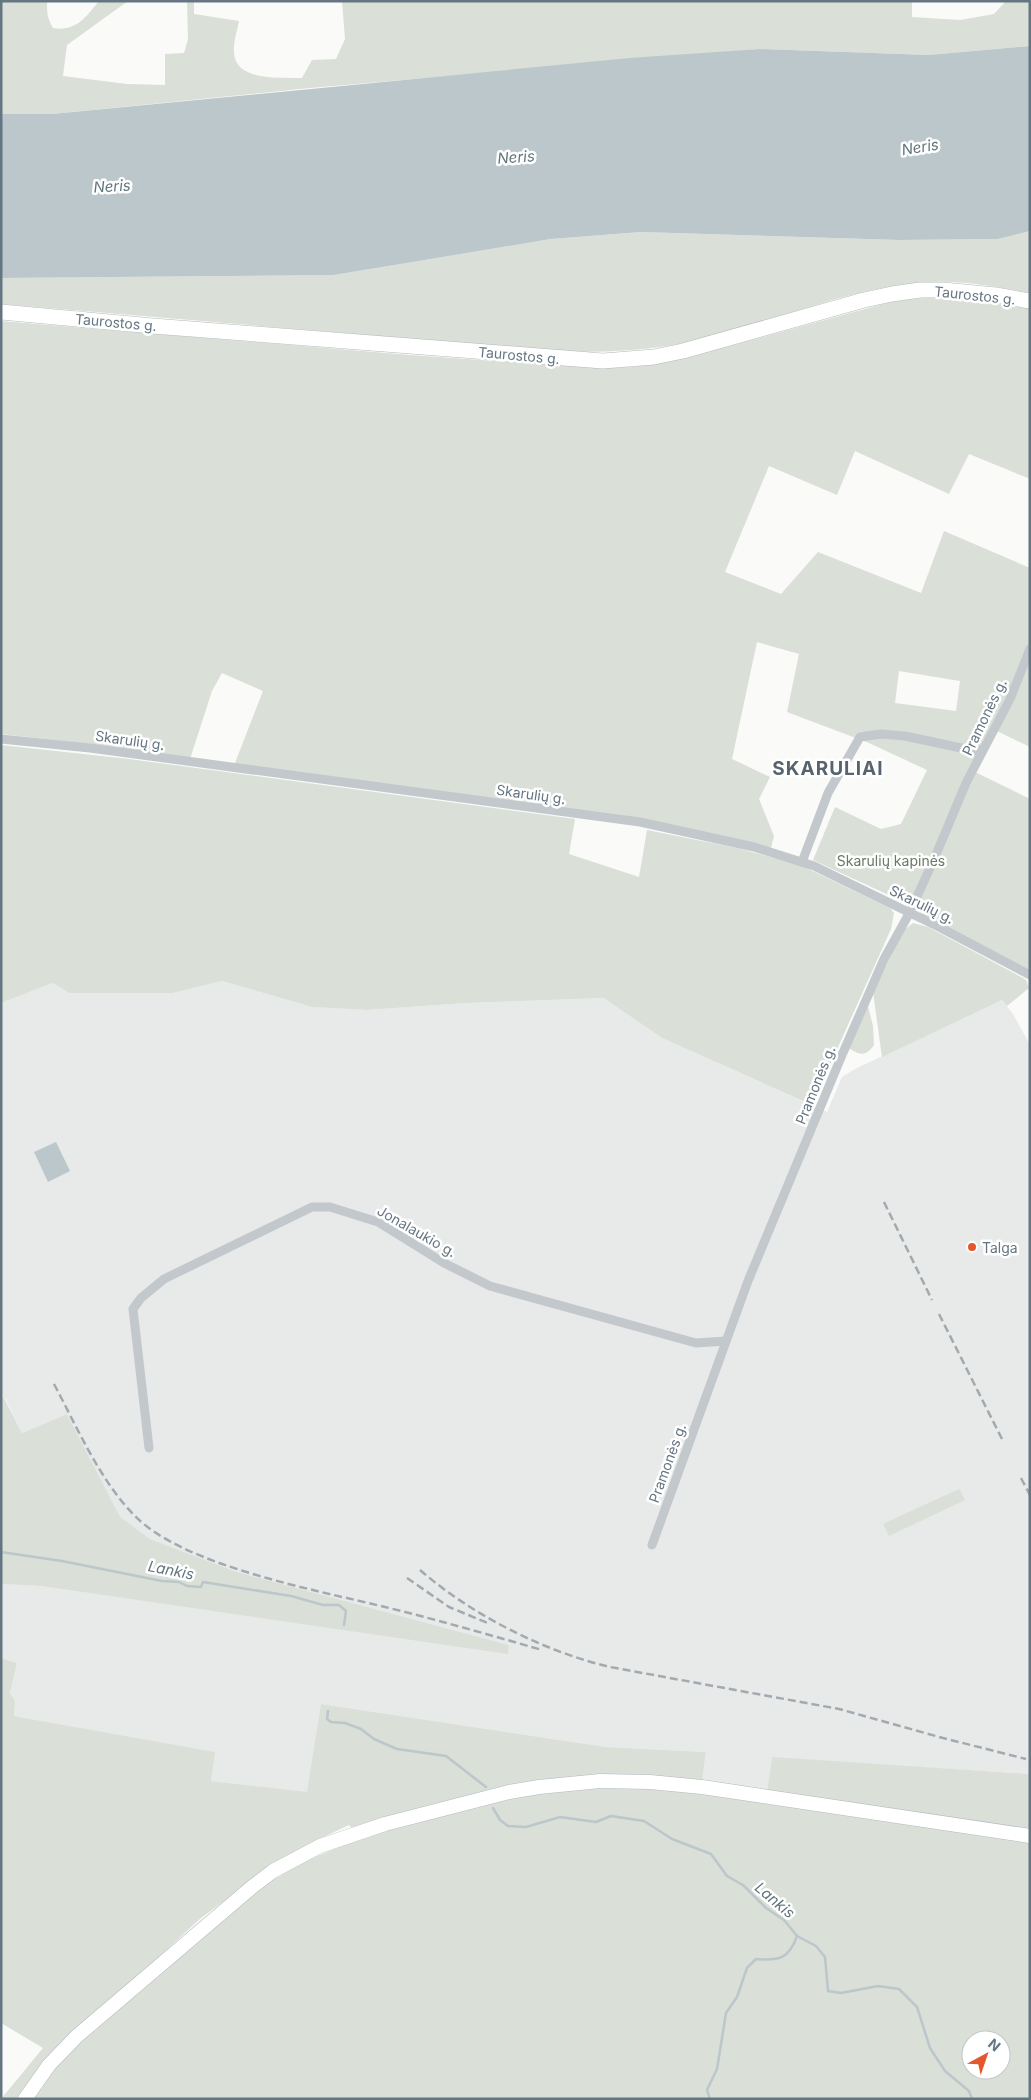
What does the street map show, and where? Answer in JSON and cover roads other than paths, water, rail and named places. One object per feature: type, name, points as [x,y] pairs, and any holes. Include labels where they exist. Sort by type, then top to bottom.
[{"type":"highway","name":"Taurostos g.","points":[[1,312],[153,326],[603,361],[654,357],[683,351],[864,300],[920,290],[968,291],[1030,301]]},
{"type":"main road","points":[[25,2099],[49,2064],[77,2036],[272,1871],[320,1846],[348,1836],[477,1800],[509,1792],[571,1783],[600,1781],[650,1782],[702,1787],[1030,1836]]},
{"type":"street","name":"Pramonės g.","points":[[652,1544],[748,1281],[845,1048],[884,960],[910,912],[983,749],[992,736],[1010,699],[1030,648]]},
{"type":"street","points":[[802,862],[828,793],[860,738],[881,734],[905,736],[975,751],[983,749]]},
{"type":"street","name":"Skarulių g.","points":[[1,739],[90,748],[640,822],[754,847],[814,866],[910,912],[1030,975]]},
{"type":"street","name":"Jonalaukio g.","points":[[149,1448],[133,1309],[140,1298],[164,1279],[312,1207],[330,1207],[378,1222],[444,1263],[490,1286],[696,1343],[726,1341]]},
{"type":"water","name":"Neris","points":[[1030,46],[1030,231],[998,239],[899,240],[641,232],[551,239],[334,275],[1,278],[1,114],[52,114],[630,58],[760,49],[929,55]]},
{"type":"water","points":[[56,1142],[70,1171],[48,1182],[34,1152]]},
{"type":"waterway","name":"Lankis","points":[[1,1552],[62,1561],[162,1581],[179,1582],[187,1586],[201,1587],[203,1582],[291,1596],[323,1605],[339,1605],[346,1611],[344,1625]]},
{"type":"waterway","name":"Lankis","points":[[328,1711],[327,1719],[331,1722],[345,1723],[361,1729],[374,1739],[397,1749],[446,1756],[486,1787]]},
{"type":"waterway","name":"Lankis","points":[[493,1808],[500,1820],[508,1826],[526,1827],[560,1817],[596,1822],[611,1816],[644,1821],[672,1839],[711,1854],[727,1876],[743,1885],[766,1908],[784,1920],[797,1936],[816,1946],[825,1957],[828,1991],[841,1993],[878,1986],[899,1989],[917,2007],[930,2048],[945,2071],[969,2091],[972,2099]]},
{"type":"waterway","points":[[710,2099],[707,2090],[717,2069],[726,2013],[737,1997],[747,1968],[756,1959],[777,1959],[787,1954],[797,1936]]},
{"type":"railway","points":[[884,1202],[932,1300]]},
{"type":"railway","points":[[939,1314],[1003,1441]]},
{"type":"railway","points":[[54,1384],[90,1453],[111,1487],[135,1516],[157,1534],[185,1549],[252,1574],[425,1617],[542,1650]]},
{"type":"railway","points":[[1021,1478],[1030,1495]]},
{"type":"railway","points":[[420,1570],[462,1602],[485,1616],[534,1641],[585,1660],[610,1667],[839,1709],[1026,1759]]},
{"type":"railway","points":[[407,1578],[449,1607],[490,1624]]},
{"type":"place","name":"Talga","points":[[972,1247]]},
{"type":"district","name":"SKARULIAI","points":[[828,768]]},
{"type":"park label","name":"Skarulių kapinės","points":[[891,860]]}]
